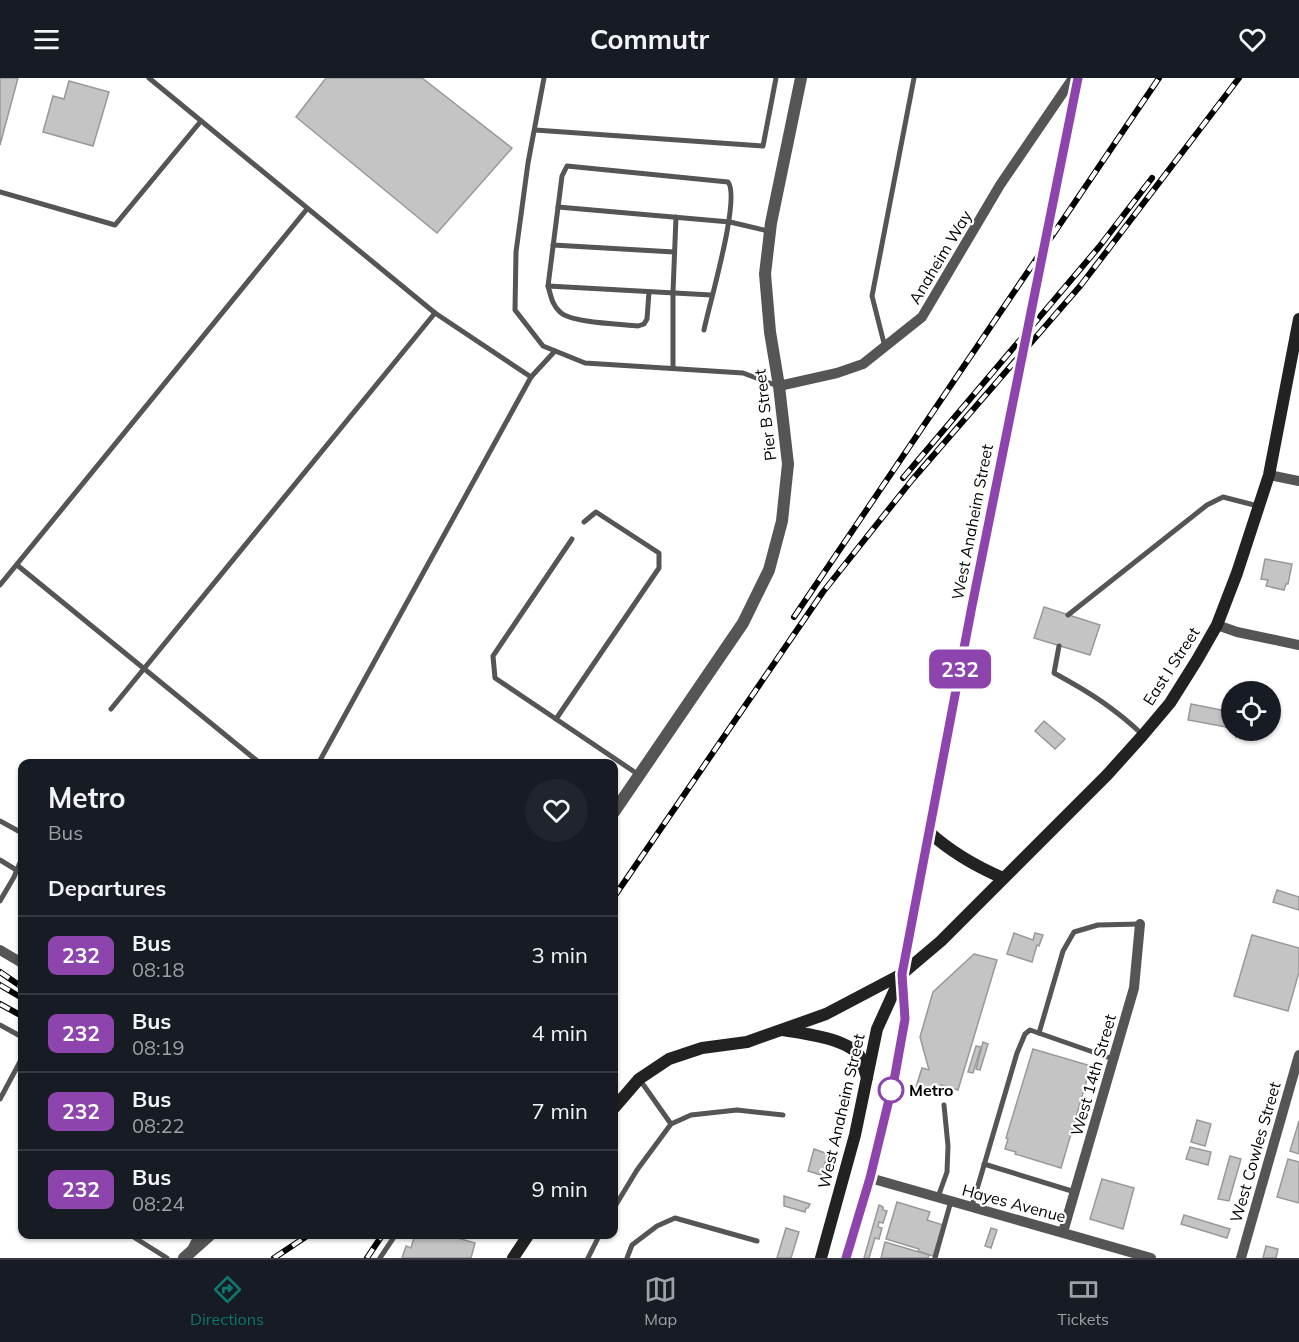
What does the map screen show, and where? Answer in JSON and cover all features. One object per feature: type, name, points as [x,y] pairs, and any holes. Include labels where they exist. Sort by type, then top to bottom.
[{"type":"main road","name":"West Anaheim Street","points":[[821,1258],[855,1135],[877,1029],[902,974],[972,606],[1078,78]]},
{"type":"main road","name":"East I Street","points":[[902,974],[941,941],[1107,775],[1170,703],[1197,660],[1217,625],[1260,507],[1269,476],[1299,320]]},
{"type":"main road","points":[[929,832],[958,856],[1004,878]]},
{"type":"main road","name":"West Anaheim Street","points":[[846,1258],[870,1178],[893,1084],[905,1019],[902,974]]},
{"type":"main road","points":[[618,1103],[639,1079],[669,1059],[702,1048],[747,1042],[826,1014],[902,974]]},
{"type":"main road","points":[[781,1030],[838,1042],[858,1055],[867,1079]]},
{"type":"main road","points":[[513,1258],[526,1239]]},
{"type":"street","name":"Pier B Street","points":[[618,806],[743,623],[770,570],[782,521],[788,464],[770,332],[765,273],[770,231],[801,78]]},
{"type":"street","name":"Anaheim Way","points":[[779,386],[837,373],[862,364],[922,317],[1000,185],[1073,78]]},
{"type":"street","points":[[1269,476],[1299,481]]},
{"type":"street","points":[[1217,625],[1237,632],[1299,645]]},
{"type":"street","name":"West 14th Street","points":[[1063,1232],[1134,988],[1140,924]]},
{"type":"street","points":[[0,950],[18,961]]},
{"type":"street","name":"West Cowles Street","points":[[1241,1258],[1299,1055]]},
{"type":"street","name":"Hayes Avenue","points":[[870,1178],[1151,1258]]},
{"type":"street","points":[[184,1258],[205,1239]]},
{"type":"lane","points":[[149,78],[435,313],[531,377]]},
{"type":"lane","points":[[544,78],[528,163],[516,252],[515,310],[543,346],[585,363],[743,373],[779,386]]},
{"type":"lane","points":[[535,130],[763,146],[777,78]]},
{"type":"lane","points":[[885,347],[872,296],[914,78]]},
{"type":"lane","points":[[0,192],[115,225],[201,121]]},
{"type":"lane","points":[[649,292],[647,319],[644,324],[638,326],[573,318],[561,314],[553,303],[548,286],[563,170],[567,166],[728,183],[732,192],[730,222],[704,330]]},
{"type":"lane","points":[[558,207],[730,222],[770,231]]},
{"type":"lane","points":[[0,585],[307,209]]},
{"type":"lane","points":[[673,367],[676,217]]},
{"type":"lane","points":[[553,245],[674,252]]},
{"type":"lane","points":[[548,286],[711,295]]},
{"type":"lane","points":[[111,709],[435,313]]},
{"type":"lane","points":[[321,759],[531,377],[555,351]]},
{"type":"lane","points":[[1068,615],[1207,505],[1223,497],[1260,507]]},
{"type":"lane","points":[[556,719],[659,568],[659,553],[596,512],[584,522]]},
{"type":"lane","points":[[572,539],[493,656],[495,678],[615,759]]},
{"type":"lane","points":[[17,565],[255,759]]},
{"type":"lane","points":[[1059,646],[1054,673],[1096,695],[1125,717],[1143,735]]},
{"type":"lane","points":[[618,761],[639,775]]},
{"type":"lane","points":[[0,821],[18,831]]},
{"type":"lane","points":[[0,860],[18,871],[0,901]]},
{"type":"lane","points":[[1039,1033],[1063,951],[1074,932],[1098,925],[1140,924]]},
{"type":"lane","points":[[0,1025],[18,1035]]},
{"type":"lane","points":[[971,1207],[1017,1053],[1025,1035],[1030,1030],[1113,1059]]},
{"type":"lane","points":[[0,1099],[18,1066]]},
{"type":"lane","points":[[639,1079],[671,1124]]},
{"type":"lane","points":[[0,1081],[8,1085]]},
{"type":"lane","points":[[938,1198],[947,1172],[948,1146],[944,1105]]},
{"type":"lane","points":[[618,1201],[636,1170],[671,1124],[691,1115],[737,1110],[783,1115]]},
{"type":"lane","points":[[984,1164],[1075,1192]]},
{"type":"lane","points":[[935,1258],[951,1202]]},
{"type":"lane","points":[[627,1258],[632,1245],[657,1226],[675,1218],[757,1241]]},
{"type":"lane","points":[[137,1239],[167,1258]]},
{"type":"lane","points":[[184,1258],[194,1239]]},
{"type":"lane","points":[[380,1258],[393,1239]]},
{"type":"lane","points":[[588,1258],[598,1239]]},
{"type":"building","points":[[0,78],[18,78],[0,145]]},
{"type":"building","points":[[326,78],[422,78],[512,148],[437,233],[296,117]]},
{"type":"building","points":[[69,81],[109,92],[93,146],[43,132],[53,96],[64,99]]},
{"type":"building","points":[[1265,559],[1292,564],[1288,584],[1284,590],[1266,586],[1268,580],[1261,579]]},
{"type":"building","points":[[1044,607],[1100,625],[1090,655],[1034,638]]},
{"type":"building","points":[[1191,704],[1221,710],[1221,726],[1188,720]]},
{"type":"building","points":[[1044,721],[1065,739],[1055,749],[1035,731]]},
{"type":"building","points":[[1277,890],[1299,897],[1299,910],[1273,902]]},
{"type":"building","points":[[1014,933],[1033,940],[1035,933],[1043,935],[1032,962],[1007,954]]},
{"type":"building","points":[[1252,935],[1299,948],[1299,972],[1288,1011],[1234,996]]},
{"type":"building","points":[[974,954],[997,960],[958,1090],[941,1085],[937,1097],[915,1090],[922,1068],[929,1070],[920,1037],[933,992]]},
{"type":"building","points":[[983,1042],[988,1044],[980,1070],[976,1069]]},
{"type":"building","points":[[976,1046],[981,1047],[973,1073],[968,1072]]},
{"type":"building","points":[[1033,1049],[1091,1066],[1061,1168],[1005,1149],[1008,1139],[1006,1138]]},
{"type":"building","points":[[1197,1120],[1211,1124],[1205,1146],[1191,1142]]},
{"type":"building","points":[[1299,1121],[1299,1154],[1290,1151]]},
{"type":"building","points":[[1190,1147],[1211,1152],[1208,1165],[1186,1159]]},
{"type":"building","points":[[814,1149],[828,1154],[821,1175],[808,1171]]},
{"type":"building","points":[[1230,1156],[1241,1159],[1229,1201],[1218,1199]]},
{"type":"building","points":[[1288,1159],[1299,1162],[1299,1203],[1277,1197]]},
{"type":"building","points":[[1102,1179],[1134,1188],[1123,1229],[1090,1219]]},
{"type":"building","points":[[784,1196],[810,1204],[805,1212],[784,1206]]},
{"type":"building","points":[[897,1202],[930,1212],[927,1220],[943,1225],[933,1256],[918,1251],[919,1249],[886,1239]]},
{"type":"building","points":[[879,1205],[887,1211],[883,1223],[879,1222],[878,1227],[882,1228],[879,1239],[875,1238],[869,1258],[864,1258]]},
{"type":"building","points":[[1184,1215],[1230,1229],[1227,1238],[1181,1224]]},
{"type":"building","points":[[786,1228],[799,1232],[791,1258],[777,1258]]},
{"type":"building","points":[[991,1228],[997,1230],[991,1248],[985,1246]]},
{"type":"building","points":[[414,1239],[461,1239],[475,1243],[471,1258],[402,1258],[406,1246],[411,1248]]},
{"type":"building","points":[[885,1242],[929,1255],[928,1258],[881,1258]]},
{"type":"building","points":[[1266,1246],[1278,1249],[1276,1258],[1263,1258]]},
{"type":"railway","points":[[794,617],[1159,78]]},
{"type":"railway","points":[[618,891],[823,592],[912,480],[1081,285],[1239,78]]},
{"type":"railway","points":[[903,478],[1099,247],[1152,178]]},
{"type":"railway","points":[[0,972],[18,984]]},
{"type":"railway","points":[[0,985],[18,996]]},
{"type":"railway","points":[[0,1004],[18,1014]]},
{"type":"railway","points":[[274,1258],[302,1239]]},
{"type":"railway","points":[[367,1258],[380,1239]]},
{"type":"bus line","name":"232","points":[[846,1258],[870,1178],[895,1075],[905,1019],[902,974],[972,606],[1078,78]]},
{"type":"place","name":"Metro","points":[[891,1090]]}]
